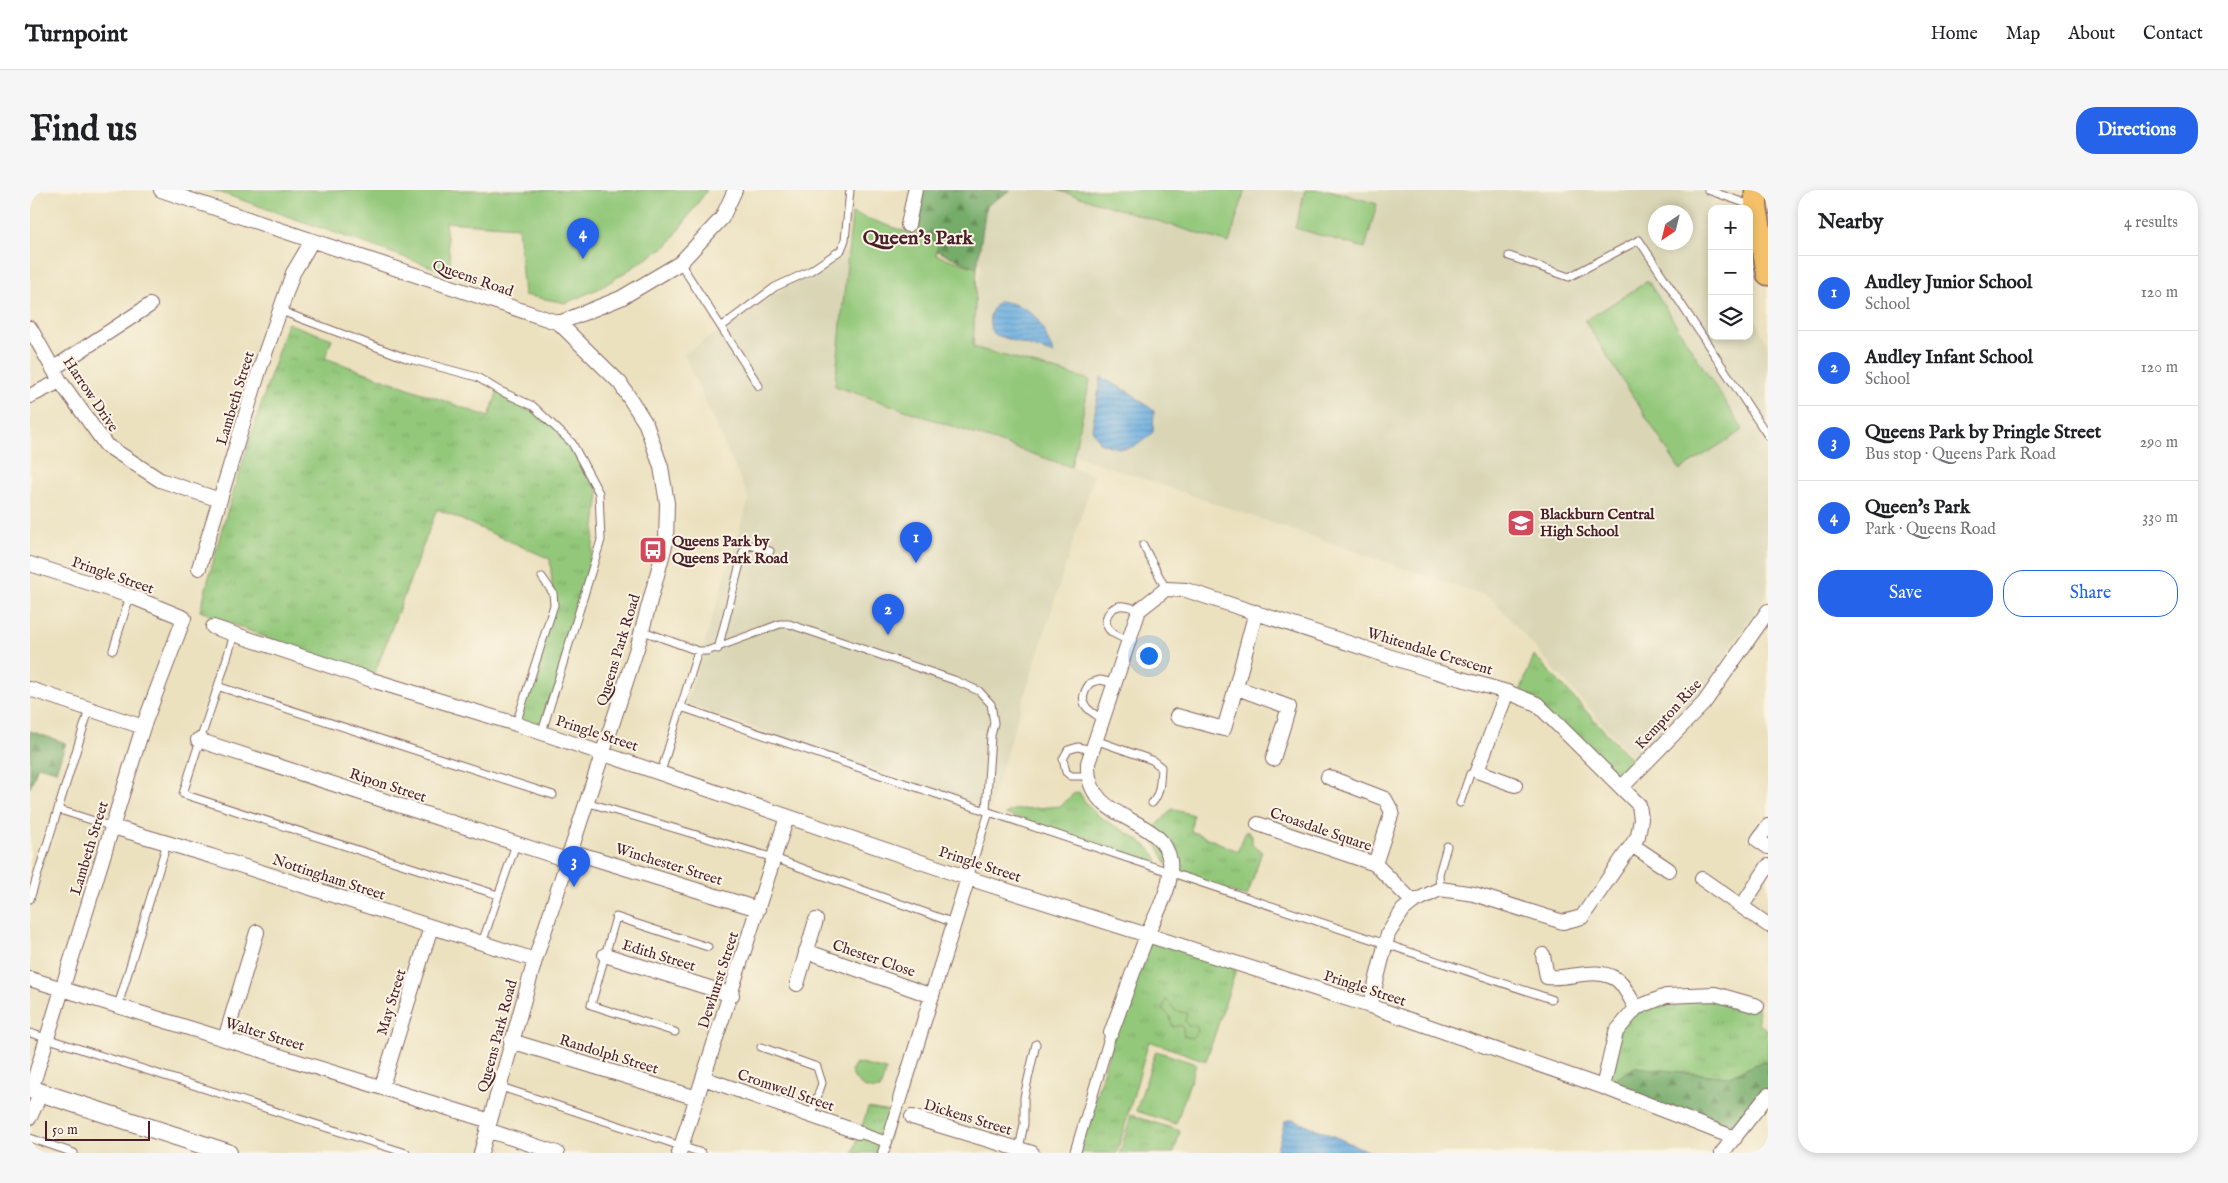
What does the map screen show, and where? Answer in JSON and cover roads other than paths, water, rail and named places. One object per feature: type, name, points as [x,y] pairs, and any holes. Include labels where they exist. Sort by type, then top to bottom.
[{"type":"highway","points":[[1756,198],[1768,274]]},
{"type":"street","name":"Queens Road","points":[[161,190],[559,323]]},
{"type":"street","points":[[559,323],[621,298],[680,263],[722,218],[735,190]]},
{"type":"street","points":[[908,225],[915,190]]},
{"type":"street","name":"Lambeth Street","points":[[199,568],[259,371],[293,273],[312,241]]},
{"type":"street","points":[[54,368],[150,306]]},
{"type":"street","name":"Queens Park Road","points":[[480,1153],[501,1087],[511,1041],[536,960],[643,631],[666,542],[667,503],[661,467],[646,424],[620,383],[559,323]]},
{"type":"street","name":"Harrow Drive","points":[[30,328],[60,381],[106,446],[160,480],[220,500]]},
{"type":"street","points":[[30,396],[60,381]]},
{"type":"street","name":"Pringle Street","points":[[30,564],[130,596],[184,618]]},
{"type":"street","points":[[1075,1153],[1111,1033],[1147,936],[1167,892],[1171,871],[1169,855],[1164,843],[1141,826],[1100,802],[1087,776],[1093,745],[1139,610],[1166,589]]},
{"type":"street","name":"Whitendale Crescent","points":[[1166,589],[1186,590],[1434,671],[1506,692],[1537,704],[1639,805],[1642,819],[1638,836],[1582,916],[1563,922],[1474,894],[1440,890]]},
{"type":"street","name":"Kempton Rise","points":[[1622,787],[1704,703],[1768,610]]},
{"type":"street","points":[[1177,716],[1224,729],[1237,688],[1238,676],[1256,612]]},
{"type":"street","name":"Lambeth Street","points":[[30,1117],[34,1091],[61,989],[143,727],[184,618]]},
{"type":"street","name":"Pringle Street","points":[[213,627],[372,680],[542,732],[968,878],[1370,1006],[1603,1087],[1735,1138]]},
{"type":"street","points":[[1237,688],[1289,707],[1273,759]]},
{"type":"street","points":[[30,689],[143,727]]},
{"type":"street","points":[[1506,692],[1477,772],[1515,785]]},
{"type":"street","name":"Ripon Street","points":[[198,740],[516,844],[569,856]]},
{"type":"street","name":"Croasdale Square","points":[[1328,777],[1386,799],[1392,812],[1374,864]]},
{"type":"street","name":"Dewhurst Street","points":[[680,1150],[732,994],[787,817]]},
{"type":"street","name":"Croasdale Square","points":[[1258,824],[1374,864],[1413,902]]},
{"type":"street","points":[[1768,826],[1758,840],[1768,847]]},
{"type":"street","name":"Nottingham Street","points":[[113,827],[167,842],[536,960]]},
{"type":"street","points":[[1632,845],[1668,870]]},
{"type":"street","name":"Winchester Street","points":[[569,856],[758,908]]},
{"type":"street","points":[[1742,906],[1768,866]]},
{"type":"street","points":[[883,1153],[968,878]]},
{"type":"street","points":[[1702,878],[1768,925]]},
{"type":"street","points":[[1370,1006],[1388,934],[1403,910],[1413,902],[1440,890]]},
{"type":"street","points":[[797,984],[816,920]]},
{"type":"street","name":"May Street","points":[[382,1086],[431,927]]},
{"type":"street","points":[[225,1039],[257,932]]},
{"type":"street","name":"Chester Close","points":[[806,951],[932,996]]},
{"type":"street","name":"Edith Street","points":[[605,955],[732,994]]},
{"type":"street","points":[[1543,955],[1547,976],[1560,978],[1597,973],[1617,980],[1636,1008]]},
{"type":"street","name":"Walter Street","points":[[30,979],[382,1086],[489,1125],[557,1153]]},
{"type":"street","points":[[1603,1087],[1616,1032],[1636,1008],[1666,996],[1715,994],[1757,1006]]},
{"type":"street","name":"Randolph Street","points":[[511,1041],[697,1098]]},
{"type":"street","name":"Cromwell Street","points":[[703,1078],[858,1132]]},
{"type":"street","points":[[34,1091],[225,1153]]},
{"type":"street","points":[[1722,1153],[1768,1095]]},
{"type":"street","name":"Dickens Street","points":[[898,1106],[912,1117],[1026,1151]]},
{"type":"street","points":[[858,1132],[886,1142]]},
{"type":"lane","points":[[721,327],[775,287],[810,271],[841,250],[845,240],[850,190]]},
{"type":"lane","points":[[1708,190],[1756,198]]},
{"type":"lane","points":[[1509,256],[1569,277],[1639,240],[1768,436]]},
{"type":"lane","points":[[680,263],[759,386]]},
{"type":"lane","points":[[281,311],[406,358],[477,377],[498,390],[533,406],[572,443],[599,493],[601,540],[542,732]]},
{"type":"lane","points":[[1143,545],[1166,589]]},
{"type":"lane","points":[[718,648],[743,552],[749,546],[770,551]]},
{"type":"lane","points":[[516,724],[554,605],[553,593],[542,576]]},
{"type":"lane","points":[[113,650],[130,596]]},
{"type":"lane","points":[[1128,640],[1111,633],[1106,624],[1106,616],[1111,610],[1119,606],[1127,606],[1139,610]]},
{"type":"lane","points":[[643,631],[698,651],[718,648],[780,624],[789,624],[954,680],[979,691],[991,704],[994,723],[991,736],[987,812],[968,878]]},
{"type":"lane","points":[[234,634],[220,687],[198,740],[183,794],[498,895]]},
{"type":"lane","points":[[661,772],[698,651]]},
{"type":"lane","points":[[1103,719],[1088,711],[1083,701],[1084,690],[1090,683],[1100,680],[1114,683]]},
{"type":"lane","points":[[220,687],[553,795]]},
{"type":"lane","points":[[680,707],[987,812],[1171,871],[1551,999]]},
{"type":"lane","points":[[30,899],[60,810],[89,710]]},
{"type":"lane","points":[[1087,776],[1071,776],[1066,772],[1063,759],[1068,750],[1093,745],[1152,760],[1161,767],[1160,786],[1156,799],[1152,803]]},
{"type":"lane","points":[[1460,804],[1470,774],[1477,772]]},
{"type":"lane","points":[[586,802],[774,858],[954,923]]},
{"type":"lane","points":[[60,810],[113,827]]},
{"type":"lane","points":[[118,1006],[167,842]]},
{"type":"lane","points":[[482,943],[516,844]]},
{"type":"lane","points":[[1440,890],[1439,874],[1447,846]]},
{"type":"lane","points":[[675,1032],[591,1004],[616,917],[708,947]]},
{"type":"lane","points":[[30,1034],[406,1153]]},
{"type":"lane","points":[[1026,1151],[1024,1097],[1036,1044]]},
{"type":"lane","points":[[761,1047],[817,1067],[822,1083],[812,1116]]},
{"type":"lane","points":[[501,1087],[680,1150],[702,1153]]},
{"type":"lane","points":[[30,1138],[74,1153]]},
{"type":"water","points":[[999,301],[1022,307],[1036,317],[1054,354],[993,334],[990,316]]},
{"type":"water","points":[[1101,377],[1132,394],[1154,411],[1153,432],[1140,443],[1128,448],[1122,448],[1099,442],[1092,429]]},
{"type":"water","points":[[1293,1119],[1373,1153],[1276,1153],[1285,1121]]},
{"type":"place","name":"Queen's Park","points":[[583,259]]},
{"type":"place","name":"Blackburn Central High School","points":[[1521,523]]},
{"type":"place","name":"Queens Park by Queens Park Road","points":[[653,550]]},
{"type":"place","name":"Audley Junior School","points":[[916,563]]},
{"type":"place","name":"Audley Infant School","points":[[888,635]]},
{"type":"place","name":"Queens Park by Pringle Street","points":[[574,887]]},
{"type":"district","name":"Queen's Park","points":[[918,237]]}]
